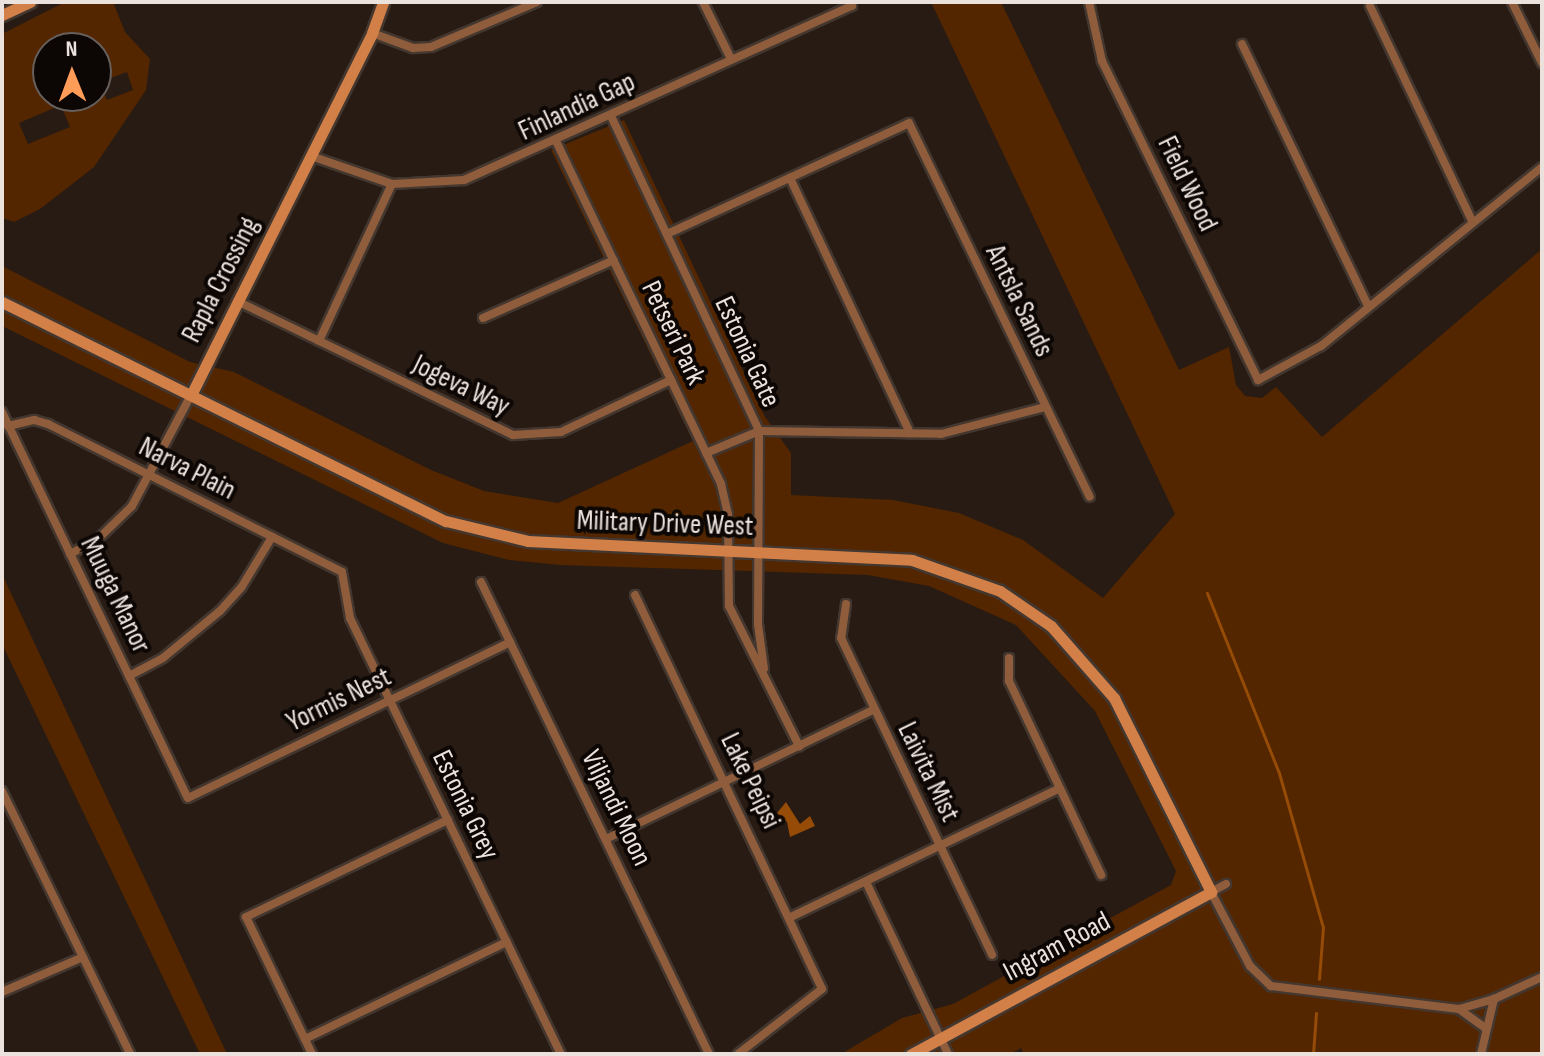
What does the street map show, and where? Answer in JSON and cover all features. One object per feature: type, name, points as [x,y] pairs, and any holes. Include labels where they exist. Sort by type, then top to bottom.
[{"type":"street","points":[[2,15],[30,2]]},
{"type":"street","name":"Rapla Crossing","points":[[70,554],[115,524],[151,476],[372,33],[383,2]]},
{"type":"street","points":[[372,33],[413,48],[431,47],[537,2]]},
{"type":"street","points":[[703,2],[731,59]]},
{"type":"street","name":"Field Wood","points":[[1089,2],[1102,61],[1258,380],[1321,346],[1368,306]]},
{"type":"street","points":[[1512,2],[1542,63]]},
{"type":"street","name":"Finlandia Gap","points":[[311,156],[392,184],[464,180],[611,116],[851,4]]},
{"type":"street","points":[[1370,6],[1472,221]]},
{"type":"street","points":[[1242,44],[1368,306],[1542,167]]},
{"type":"street","name":"Estonia Gate","points":[[611,116],[759,431],[758,624],[764,674]]},
{"type":"street","name":"Antsla Sands","points":[[790,178],[909,123],[1090,497]]},
{"type":"street","name":"Petseri Park","points":[[556,141],[706,453],[728,514],[726,550]]},
{"type":"street","points":[[667,234],[790,178],[910,433]]},
{"type":"street","points":[[319,341],[392,184]]},
{"type":"street","points":[[483,318],[614,260]]},
{"type":"street","name":"Jogeva Way","points":[[237,301],[513,435],[561,432],[671,380]]},
{"type":"street","name":"Military Drive West","points":[[2,302],[413,507],[492,534],[579,545],[880,556],[937,566],[1000,591],[1042,619],[1075,648],[1114,698],[1211,892]]},
{"type":"street","points":[[706,453],[759,431],[910,433],[971,430],[1045,407]]},
{"type":"street","name":"Muuga Manor","points":[[2,412],[188,798]]},
{"type":"street","name":"Narva Plain","points":[[8,426],[34,420],[48,424],[342,572]]},
{"type":"street","points":[[129,676],[163,658],[220,611],[272,537]]},
{"type":"street","name":"Estonia Gate","points":[[726,550],[729,606],[799,746]]},
{"type":"street","name":"Estonia Grey","points":[[342,572],[350,618],[561,1054]]},
{"type":"street","name":"Viljandi Moon","points":[[481,582],[709,1054]]},
{"type":"street","name":"Lake Peipsi","points":[[635,595],[791,917],[822,989],[738,1054]]},
{"type":"street","name":"Laivita Mist","points":[[846,604],[841,638],[992,955]]},
{"type":"street","name":"Yormis Nest","points":[[188,798],[510,642]]},
{"type":"street","points":[[1009,658],[1009,681],[1101,875]]},
{"type":"street","points":[[606,839],[873,710]]},
{"type":"street","points":[[791,917],[1058,789]]},
{"type":"street","points":[[2,791],[130,1054]]},
{"type":"street","points":[[312,1054],[246,917],[448,820]]},
{"type":"street","points":[[866,882],[948,1054]]},
{"type":"street","name":"Ingram Road","points":[[911,1054],[1226,884]]},
{"type":"street","points":[[1211,892],[1250,966],[1271,986],[1459,1009],[1494,999],[1542,977]]},
{"type":"street","points":[[305,1039],[507,942]]},
{"type":"street","points":[[2,992],[83,957]]},
{"type":"street","points":[[1481,1054],[1494,999]]},
{"type":"street","points":[[1459,1009],[1485,1028]]},
{"type":"shaded area","points":[[65,2],[113,2],[125,32],[150,59],[146,90],[94,167],[40,209],[14,222],[2,218],[2,34]]},
{"type":"shaded area","points":[[931,2],[1001,2],[1179,370],[1229,347],[1236,385],[1245,396],[1262,398],[1276,387],[1322,437],[1542,249],[1542,1054],[1024,1054],[1021,1048],[1010,1054],[841,1054],[902,1018],[953,1004],[1171,885],[1176,871],[1095,711],[1016,625],[929,586],[868,575],[560,565],[509,560],[443,543],[2,326],[2,266],[190,362],[234,372],[431,470],[484,491],[558,503],[693,441],[551,150],[624,120],[765,417],[791,453],[791,495],[893,500],[959,513],[1023,540],[1103,598],[1175,514]]},
{"type":"shaded area","points":[[2,574],[227,1054],[200,1054],[2,644]]},
{"type":"shaded area","points":[[786,802],[800,824],[810,816],[815,826],[790,837],[787,822],[777,813]]},
{"type":"waterway","points":[[1207,593],[1279,773],[1323,927],[1319,979]]},
{"type":"waterway","points":[[1313,1054],[1316,1013]]}]
